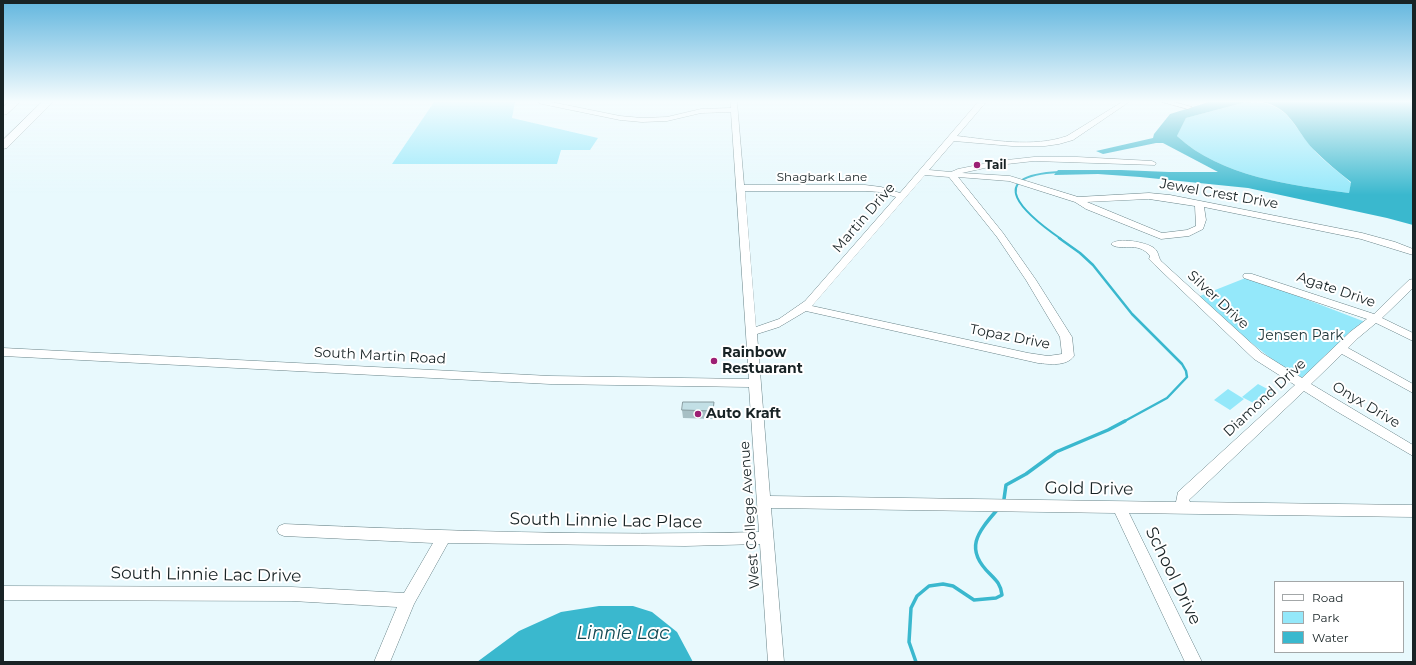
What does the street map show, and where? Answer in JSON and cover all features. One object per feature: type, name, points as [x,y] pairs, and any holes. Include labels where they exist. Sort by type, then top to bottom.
[{"type":"highway","points":[[3,146],[16,133]]},
{"type":"street","name":"West College Avenue","points":[[737,133],[776,662]]},
{"type":"street","name":"Martin Drive","points":[[752,331],[776,325],[804,307],[818,293],[956,133]]},
{"type":"street","points":[[952,138],[1030,144],[1060,142],[1078,133]]},
{"type":"street","points":[[952,175],[958,171],[1025,159],[1077,158],[1152,163]]},
{"type":"street","name":"Jewel Crest Drive","points":[[923,172],[1010,180],[1078,200],[1149,196],[1199,204],[1362,236],[1392,244],[1413,252]]},
{"type":"street","name":"Topaz Drive","points":[[804,307],[1028,357],[1053,360],[1068,356],[1066,337],[1031,280],[1000,235],[952,175]]},
{"type":"street","name":"Shagbark Lane","points":[[740,188],[865,188],[881,190],[902,196]]},
{"type":"street","points":[[1078,200],[1089,207],[1161,236],[1189,233],[1197,230],[1201,224],[1199,204]]},
{"type":"street","name":"Silver Drive","points":[[1116,244],[1130,243],[1139,245],[1153,252],[1155,256],[1154,259],[1238,339],[1258,356],[1303,384]]},
{"type":"street","name":"Agate Drive","points":[[1248,276],[1376,318],[1413,337]]},
{"type":"street","name":"Diamond Drive","points":[[1185,508],[1182,500],[1183,496],[1341,349],[1354,335],[1411,288]]},
{"type":"street","points":[[1341,349],[1413,390]]},
{"type":"street","name":"South Martin Road","points":[[3,352],[550,380],[755,383]]},
{"type":"street","name":"Onyx Drive","points":[[1303,384],[1340,408],[1413,451]]},
{"type":"street","name":"Gold Drive","points":[[765,502],[1413,511]]},
{"type":"street","name":"School Drive","points":[[1119,507],[1194,662]]},
{"type":"street","name":"South Linnie Lac Place","points":[[284,530],[444,537],[685,540],[767,538]]},
{"type":"street","points":[[382,662],[408,600],[444,537]]},
{"type":"street","name":"South Linnie Lac Drive","points":[[3,593],[292,594],[408,600]]},
{"type":"green space","points":[[413,133],[577,133],[598,138],[590,150],[561,150],[557,164],[392,164]]},
{"type":"green space","points":[[1178,133],[1300,133],[1316,153],[1351,183],[1349,193],[1281,182],[1235,170],[1214,161],[1195,150],[1177,136]]},
{"type":"green space","name":"Jensen Park","points":[[1248,277],[1368,323],[1303,384],[1195,298]]},
{"type":"green space","points":[[1258,384],[1275,393],[1259,406],[1242,397]]},
{"type":"green space","points":[[1228,389],[1244,399],[1230,410],[1214,400]]},
{"type":"water","points":[[1178,133],[1177,136],[1195,150],[1214,161],[1235,170],[1258,177],[1349,193],[1351,182],[1313,149],[1301,133],[1413,133],[1413,225],[1248,188],[1098,174],[1054,175],[1058,170],[1218,172],[1163,143],[1156,143],[1103,154],[1096,151],[1153,138],[1154,134]]},
{"type":"water","name":"Linnie Lac","points":[[599,606],[633,606],[652,612],[677,632],[693,662],[477,662],[519,631],[561,612]]},
{"type":"building","points":[[683,402],[714,402],[713,411],[682,410]]},
{"type":"waterway","points":[[1059,172],[1035,175],[1021,181],[1016,188],[1017,198],[1024,208],[1035,219],[1061,239]]},
{"type":"waterway","points":[[1059,238],[1080,253],[1093,265],[1132,314],[1182,364],[1186,371],[1187,377],[1167,398],[1123,422]]},
{"type":"waterway","points":[[1004,499],[1006,485],[1026,474],[1056,452],[1108,430],[1125,421]]},
{"type":"waterway","points":[[916,662],[909,642],[911,608],[917,596],[929,586],[943,584],[953,586],[974,600],[996,598],[1002,595],[1001,588],[998,583],[977,557],[976,549],[976,541],[979,534],[997,510]]},
{"type":"place","name":"Tail","points":[[977,165]]},
{"type":"place","name":"Rainbow Restuarant","points":[[714,361]]},
{"type":"place","name":"Auto Kraft","points":[[698,414]]}]
